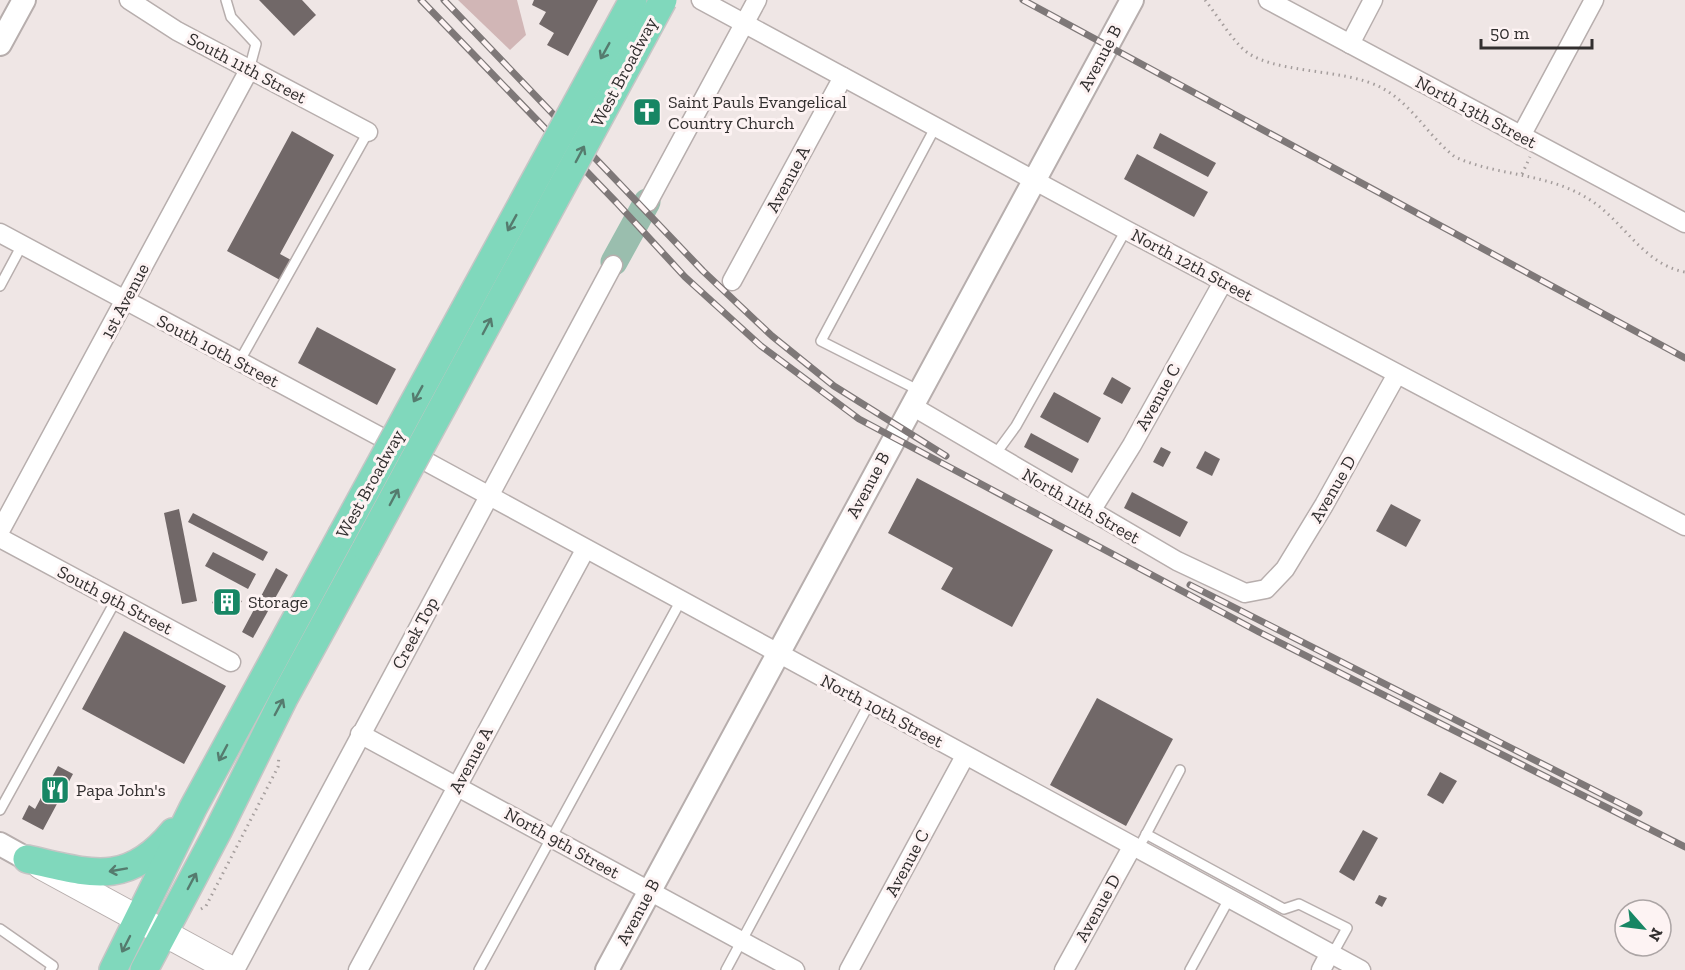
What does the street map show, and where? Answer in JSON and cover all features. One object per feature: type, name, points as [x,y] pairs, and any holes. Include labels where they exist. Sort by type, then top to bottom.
[{"type":"main road","name":"West Broadway","points":[[112,970],[193,808],[633,0]]},
{"type":"main road","name":"West Broadway","points":[[144,970],[165,933],[274,716],[663,0]]},
{"type":"main road","points":[[27,859],[104,872],[131,868],[160,848],[193,808]]},
{"type":"main road","points":[[27,859],[234,970]]},
{"type":"street","points":[[0,44],[24,0]]},
{"type":"street","name":"South 11th Street","points":[[129,0],[177,31],[368,132]]},
{"type":"street","name":"North 12th Street","points":[[701,0],[1223,282],[1685,526]]},
{"type":"street","points":[[648,202],[757,0]]},
{"type":"street","name":"Avenue B","points":[[607,970],[1132,0]]},
{"type":"street","name":"North 13th Street","points":[[1268,0],[1685,223]]},
{"type":"street","points":[[1350,44],[1373,0]]},
{"type":"street","points":[[1521,136],[1594,0]]},
{"type":"street","name":"1st Avenue","points":[[0,531],[249,70]]},
{"type":"street","name":"Avenue A","points":[[732,281],[843,76]]},
{"type":"street","name":"South 10th Street","points":[[0,233],[405,450]]},
{"type":"street","name":"Creek Top","points":[[234,970],[613,265]]},
{"type":"street","name":"Avenue C","points":[[1091,511],[1132,445],[1223,282]]},
{"type":"street","name":"Avenue D","points":[[1256,592],[1266,589],[1275,582],[1285,569],[1324,505],[1397,374]]},
{"type":"street","name":"North 11th Street","points":[[916,399],[994,456],[1177,561],[1227,587],[1245,593],[1256,592]]},
{"type":"street","name":"North 10th Street","points":[[405,450],[869,705],[1139,844],[1229,899],[1361,970]]},
{"type":"street","name":"South 9th Street","points":[[0,538],[231,662]]},
{"type":"street","name":"Avenue A","points":[[358,970],[585,550]]},
{"type":"street","name":"North 9th Street","points":[[360,734],[795,970]]},
{"type":"street","name":"Avenue C","points":[[849,970],[965,756]]},
{"type":"street","points":[[0,844],[27,859]]},
{"type":"street","name":"Avenue D","points":[[1064,970],[1139,844]]},
{"type":"street","points":[[1320,970],[1331,954]]},
{"type":"lane","points":[[226,0],[231,17],[256,44],[249,70]]},
{"type":"lane","points":[[916,399],[821,341],[936,126]]},
{"type":"lane","points":[[239,362],[368,132]]},
{"type":"lane","points":[[994,456],[1016,426],[1126,230]]},
{"type":"lane","points":[[0,286],[22,245]]},
{"type":"lane","points":[[0,810],[116,600]]},
{"type":"lane","points":[[479,970],[680,602]]},
{"type":"lane","points":[[726,970],[869,705]]},
{"type":"lane","points":[[1180,770],[1139,844],[1284,909],[1299,904],[1347,928],[1331,954]]},
{"type":"lane","points":[[1190,970],[1229,899]]},
{"type":"lane","points":[[0,929],[53,966],[50,970]]},
{"type":"path","points":[[1205,0],[1249,53],[1269,62],[1352,76],[1383,89],[1412,111],[1444,149],[1455,157],[1574,190],[1613,218],[1653,260],[1685,272]]},
{"type":"shaded area","points":[[458,0],[517,0],[526,35],[510,50]]},
{"type":"building","points":[[259,0],[302,0],[316,15],[294,36]]},
{"type":"building","points":[[534,0],[598,0],[568,56],[547,45],[554,33],[539,24],[546,12],[532,5]]},
{"type":"building","points":[[292,131],[334,155],[280,254],[291,260],[280,280],[227,251]]},
{"type":"building","points":[[1160,133],[1216,163],[1208,177],[1153,148]]},
{"type":"building","points":[[1137,154],[1208,192],[1194,217],[1124,179]]},
{"type":"building","points":[[317,327],[396,369],[377,405],[298,363]]},
{"type":"building","points":[[1112,377],[1131,388],[1122,404],[1103,394]]},
{"type":"building","points":[[1054,392],[1101,418],[1088,443],[1040,417]]},
{"type":"building","points":[[1031,433],[1079,459],[1072,473],[1024,447]]},
{"type":"building","points":[[1161,447],[1171,452],[1163,467],[1153,462]]},
{"type":"building","points":[[1205,451],[1220,459],[1212,476],[1196,468]]},
{"type":"building","points":[[917,478],[1053,550],[1012,627],[941,589],[953,568],[888,533]]},
{"type":"building","points":[[1132,492],[1188,522],[1180,537],[1124,508]]},
{"type":"building","points":[[1391,504],[1421,520],[1406,547],[1376,531]]},
{"type":"building","points":[[179,509],[197,601],[182,604],[164,513]]},
{"type":"building","points":[[193,513],[268,552],[263,561],[188,522]]},
{"type":"building","points":[[213,552],[256,574],[248,589],[205,566]]},
{"type":"building","points":[[276,568],[288,575],[253,638],[242,632]]},
{"type":"building","name":"Storage","points":[[219,589],[242,601],[234,615],[212,603]]},
{"type":"building","points":[[124,631],[226,686],[184,764],[82,709]]},
{"type":"building","points":[[1097,698],[1173,739],[1126,826],[1050,785]]},
{"type":"building","name":"Papa John's","points":[[58,766],[73,774],[43,830],[22,819],[29,805],[35,809]]},
{"type":"building","points":[[1440,772],[1457,781],[1443,804],[1427,795]]},
{"type":"building","points":[[1363,830],[1378,838],[1354,881],[1339,872]]},
{"type":"building","points":[[1379,895],[1387,898],[1382,907],[1375,903]]},
{"type":"waterway","points":[[614,262],[647,202]]},
{"type":"railway","points":[[421,0],[685,277],[761,346],[859,419],[1259,632],[1685,847]]},
{"type":"railway","points":[[444,0],[703,271],[772,336],[834,386],[946,456]]},
{"type":"railway","points":[[1023,0],[1685,358]]},
{"type":"railway","points":[[1190,585],[1639,813]]},
{"type":"place","name":"Saint Pauls Evangelical Country Church","points":[[647,112]]},
{"type":"place","name":"Storage","points":[[227,602]]},
{"type":"place","name":"Papa John's","points":[[55,790]]}]
